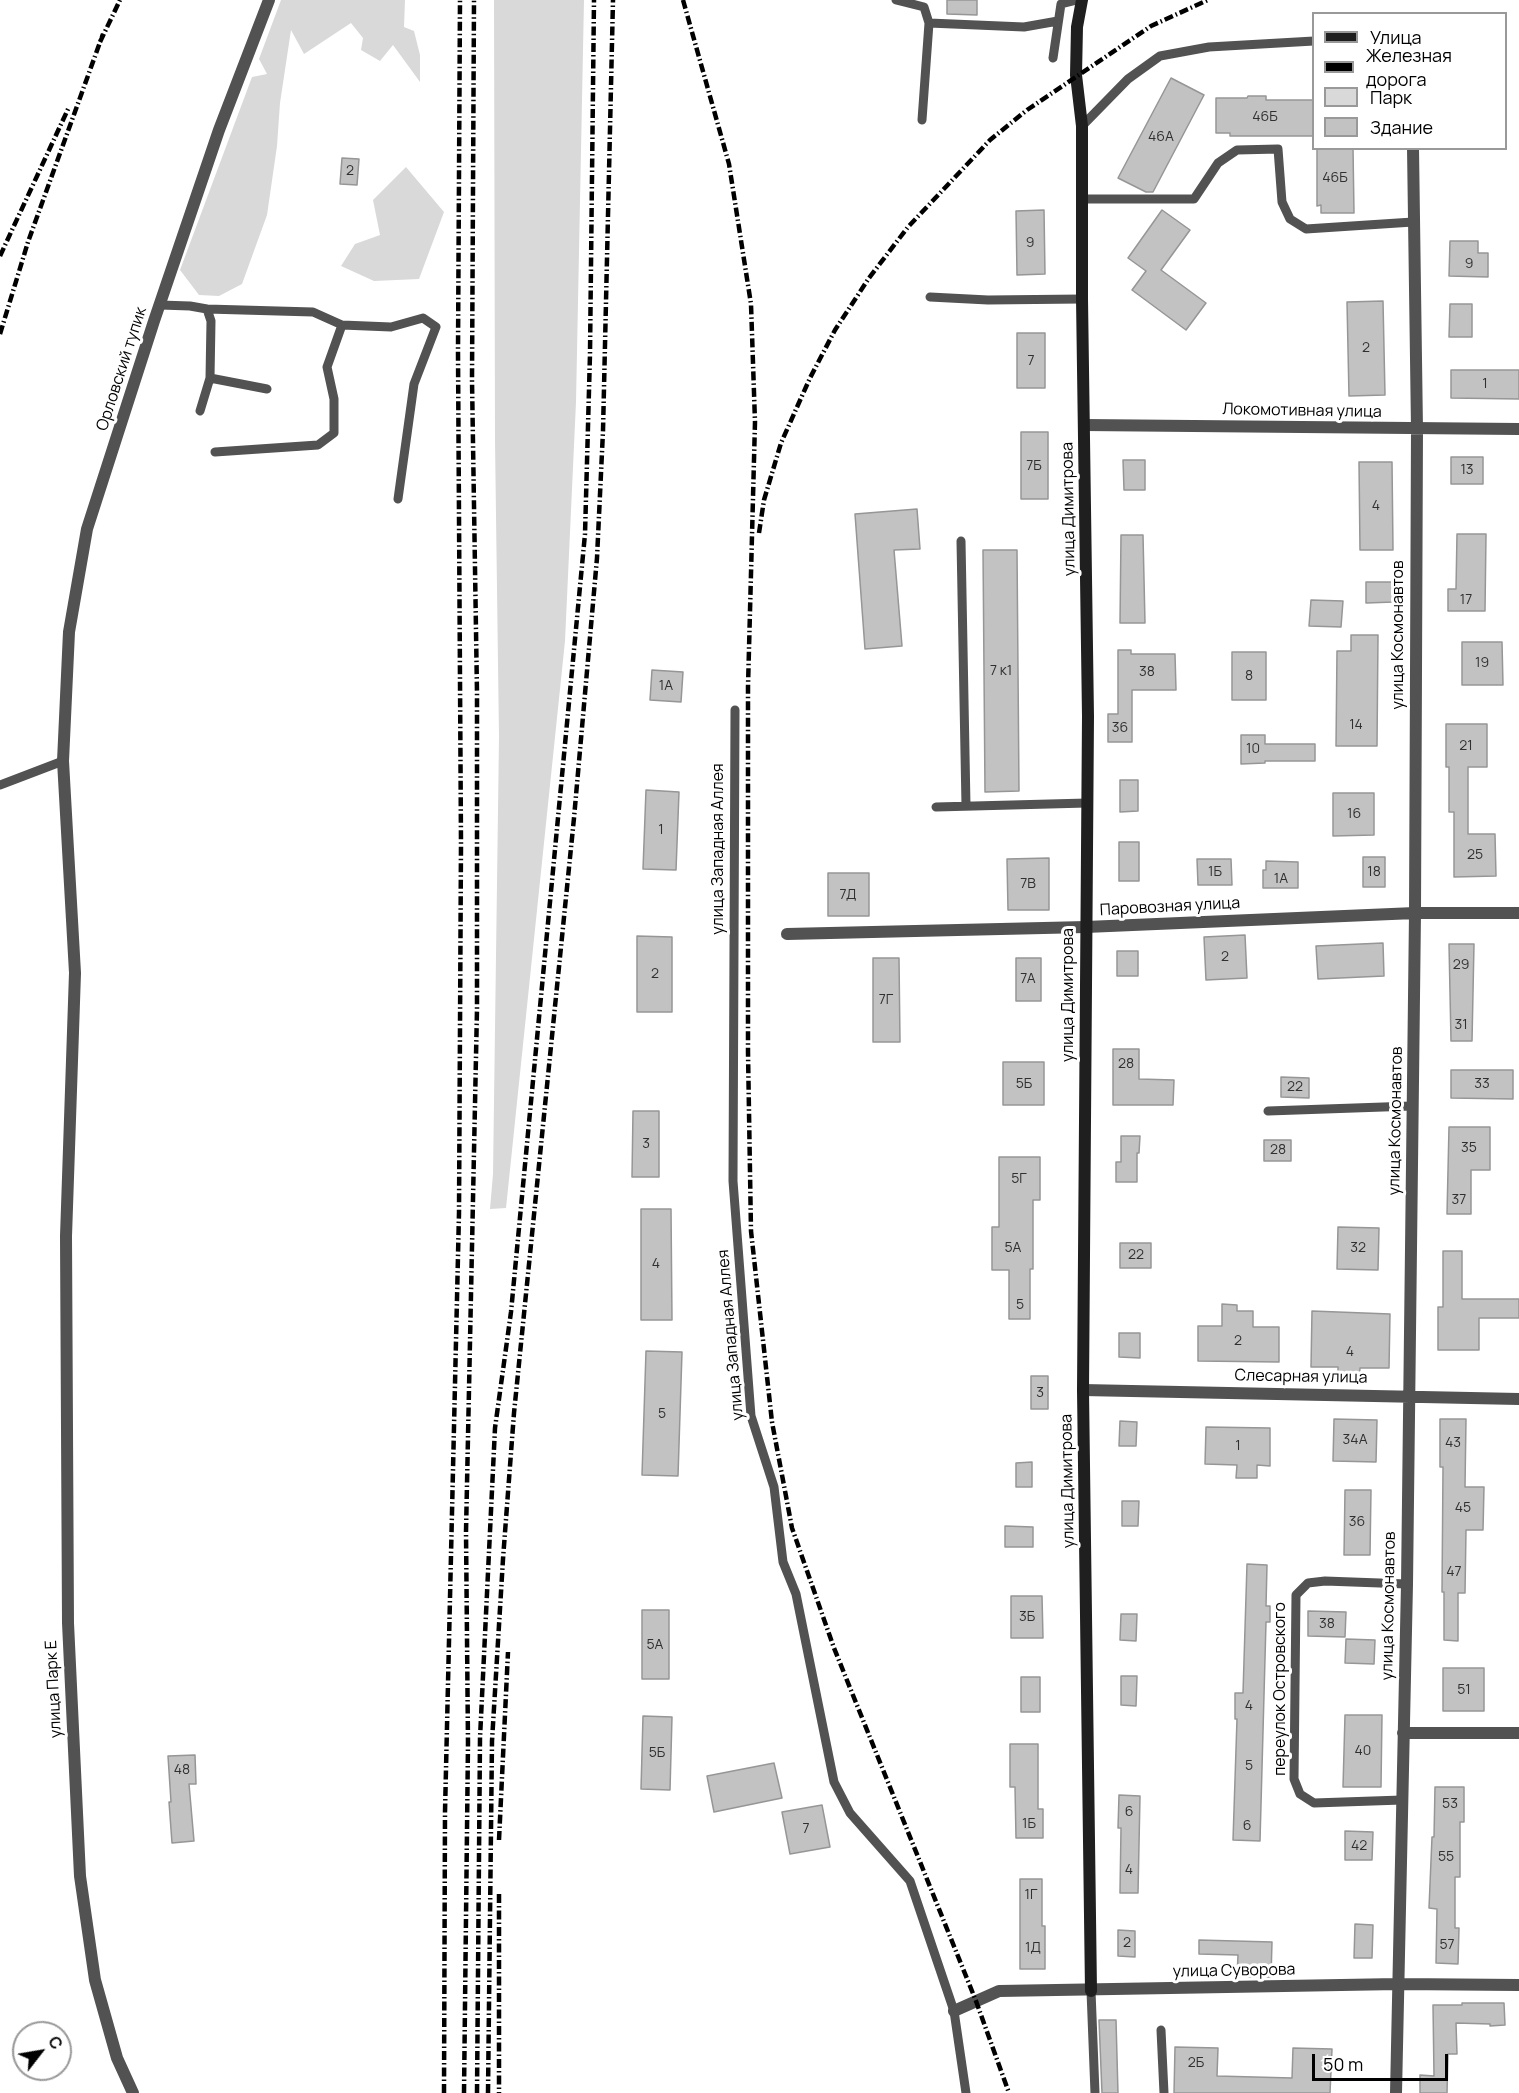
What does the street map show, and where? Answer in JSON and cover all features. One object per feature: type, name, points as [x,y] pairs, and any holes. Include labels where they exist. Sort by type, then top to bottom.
[{"type":"street","name":"Орловский тупик","points":[[68,1395],[66,1236],[75,973],[63,761],[69,632],[87,530],[219,130],[269,0]]},
{"type":"street","name":"улица Димитрова","points":[[1082,0],[1077,27],[1076,75],[1082,126],[1088,716],[1083,1390],[1092,1991]]},
{"type":"street","name":"улица Космонавтов","points":[[1396,2093],[1407,1584],[1415,913],[1417,429],[1413,150]]},
{"type":"street","name":"Локомотивная улица","points":[[1084,425],[1519,429]]},
{"type":"street","name":"Паровозная улица","points":[[787,934],[1086,927],[1415,913],[1519,913]]},
{"type":"street","name":"Слесарная улица","points":[[1083,1390],[1519,1399]]},
{"type":"street","name":"улица Парк Е","points":[[68,1395],[68,1623],[80,1876],[95,1980],[117,2058],[133,2093]]},
{"type":"street","points":[[1402,1734],[1519,1733]]},
{"type":"street","name":"улица Суворова","points":[[954,2011],[999,1991],[1398,1984],[1519,1985]]},
{"type":"lane","points":[[896,0],[924,7],[929,23],[922,120]]},
{"type":"lane","points":[[1053,58],[1061,4],[1077,0]]},
{"type":"lane","points":[[929,23],[1024,27],[1058,21]]},
{"type":"lane","points":[[1082,126],[1128,79],[1160,56],[1209,46],[1312,41]]},
{"type":"lane","points":[[1082,199],[1194,199],[1218,163],[1237,150],[1278,149],[1282,202],[1290,219],[1306,229],[1413,222]]},
{"type":"lane","points":[[930,297],[988,300],[1082,299]]},
{"type":"lane","points":[[160,305],[207,309],[312,312],[342,325],[391,327],[423,318],[436,327],[414,384],[398,499]]},
{"type":"lane","points":[[201,411],[210,378],[212,321],[207,309]]},
{"type":"lane","points":[[215,452],[318,445],[334,433],[334,399],[327,367],[342,325]]},
{"type":"lane","points":[[210,378],[267,389]]},
{"type":"lane","points":[[961,541],[966,806]]},
{"type":"lane","name":"улица Западная Аллея","points":[[735,710],[733,1181],[751,1416],[774,1486],[783,1562],[796,1594],[834,1782],[849,1813],[910,1881],[954,2011],[966,2093]]},
{"type":"lane","points":[[0,785],[63,761]]},
{"type":"lane","points":[[936,807],[1087,803]]},
{"type":"lane","points":[[1268,1111],[1412,1106]]},
{"type":"lane","name":"переулок Островского","points":[[1401,1800],[1314,1803],[1300,1794],[1294,1779],[1296,1595],[1308,1583],[1325,1581],[1407,1584]]},
{"type":"lane","points":[[1092,1991],[1095,2093]]},
{"type":"lane","points":[[1161,2030],[1164,2093]]},
{"type":"green space","points":[[281,0],[405,0],[404,27],[414,31],[420,55],[420,82],[393,45],[380,61],[361,50],[363,38],[351,23],[304,54],[291,30],[267,215],[242,284],[219,296],[199,295],[180,270],[252,77],[267,74],[259,59]]},
{"type":"green space","points":[[494,0],[584,0],[576,402],[565,641],[506,1208],[490,1209],[493,1174],[499,737],[495,441]]},
{"type":"green space","points":[[406,167],[444,212],[419,279],[374,281],[341,266],[355,244],[380,235],[373,200]]},
{"type":"building","points":[[947,0],[977,0],[977,15],[947,14]]},
{"type":"building","points":[[1171,78],[1204,95],[1153,192],[1146,192],[1118,178]]},
{"type":"building","points":[[1248,96],[1266,96],[1266,100],[1312,100],[1312,136],[1230,136],[1230,133],[1216,133],[1216,98],[1247,98]]},
{"type":"building","points":[[1317,150],[1353,150],[1354,213],[1321,213],[1321,205],[1317,206]]},
{"type":"building","points":[[342,158],[359,159],[357,185],[340,184]]},
{"type":"building","points":[[1044,210],[1045,274],[1017,275],[1016,211]]},
{"type":"building","points":[[1162,210],[1190,230],[1161,270],[1206,303],[1186,330],[1132,290],[1146,271],[1128,258]]},
{"type":"building","points":[[1450,241],[1478,241],[1478,253],[1488,253],[1488,277],[1449,276]]},
{"type":"building","points":[[1383,301],[1385,395],[1349,396],[1347,302]]},
{"type":"building","points":[[1450,304],[1472,304],[1472,337],[1449,337]]},
{"type":"building","points":[[1017,333],[1045,333],[1045,388],[1017,388]]},
{"type":"building","points":[[1451,370],[1519,370],[1519,399],[1451,398]]},
{"type":"building","points":[[1021,432],[1048,432],[1048,499],[1021,499]]},
{"type":"building","points":[[1451,457],[1483,457],[1483,484],[1451,484]]},
{"type":"building","points":[[1123,460],[1145,460],[1145,490],[1124,490]]},
{"type":"building","points":[[1359,462],[1392,462],[1393,550],[1360,550]]},
{"type":"building","points":[[917,509],[920,549],[894,550],[902,646],[865,649],[855,514]]},
{"type":"building","points":[[1457,534],[1486,534],[1485,611],[1448,611],[1448,589],[1456,589]]},
{"type":"building","points":[[1121,535],[1143,535],[1145,623],[1120,623]]},
{"type":"building","points":[[983,550],[1017,550],[1019,791],[985,792]]},
{"type":"building","points":[[1366,582],[1393,582],[1394,602],[1366,603]]},
{"type":"building","points":[[1311,600],[1343,601],[1341,627],[1309,626]]},
{"type":"building","points":[[1351,635],[1378,635],[1377,746],[1336,746],[1337,651],[1351,651]]},
{"type":"building","points":[[1462,642],[1502,642],[1503,685],[1462,685]]},
{"type":"building","points":[[1118,650],[1131,650],[1131,654],[1175,654],[1176,690],[1132,690],[1132,742],[1108,742],[1108,714],[1118,714]]},
{"type":"building","points":[[1232,652],[1266,652],[1266,700],[1232,700]]},
{"type":"building","points":[[652,670],[683,672],[681,702],[650,700]]},
{"type":"building","points":[[1446,724],[1487,724],[1487,767],[1468,767],[1468,834],[1495,834],[1496,876],[1454,877],[1454,812],[1449,812]]},
{"type":"building","points":[[1241,735],[1265,735],[1265,744],[1315,744],[1315,761],[1265,761],[1265,763],[1241,764]]},
{"type":"building","points":[[1120,780],[1138,780],[1138,811],[1120,812]]},
{"type":"building","points":[[646,790],[679,792],[676,870],[643,869]]},
{"type":"building","points":[[1333,793],[1374,793],[1374,835],[1333,836]]},
{"type":"building","points":[[1119,842],[1139,842],[1139,881],[1119,881]]},
{"type":"building","points":[[1363,857],[1385,857],[1385,887],[1363,887]]},
{"type":"building","points":[[1049,858],[1049,910],[1008,910],[1007,859]]},
{"type":"building","points":[[1197,859],[1231,859],[1232,885],[1198,885]]},
{"type":"building","points":[[1266,861],[1298,862],[1298,888],[1263,888],[1263,870],[1266,870]]},
{"type":"building","points":[[828,873],[869,873],[869,916],[828,916]]},
{"type":"building","points":[[1245,935],[1247,978],[1206,980],[1204,937]]},
{"type":"building","points":[[637,936],[672,937],[672,1012],[637,1012]]},
{"type":"building","points":[[1383,943],[1384,976],[1318,979],[1316,946]]},
{"type":"building","points":[[1449,944],[1474,944],[1472,1041],[1451,1041]]},
{"type":"building","points":[[1117,951],[1138,951],[1138,976],[1117,976]]},
{"type":"building","points":[[873,958],[899,958],[900,1042],[873,1042]]},
{"type":"building","points":[[1016,958],[1041,958],[1041,1001],[1016,1001]]},
{"type":"building","points":[[1113,1049],[1139,1049],[1139,1079],[1174,1080],[1173,1105],[1113,1105]]},
{"type":"building","points":[[1003,1062],[1044,1062],[1044,1105],[1003,1105]]},
{"type":"building","points":[[1451,1070],[1513,1070],[1513,1099],[1451,1098]]},
{"type":"building","points":[[1281,1077],[1309,1078],[1309,1098],[1281,1097]]},
{"type":"building","points":[[633,1111],[659,1111],[659,1177],[632,1177]]},
{"type":"building","points":[[1449,1127],[1490,1127],[1490,1170],[1471,1170],[1471,1214],[1447,1214]]},
{"type":"building","points":[[1121,1136],[1140,1136],[1139,1153],[1137,1153],[1137,1182],[1116,1182],[1116,1162],[1121,1162]]},
{"type":"building","points":[[1264,1140],[1291,1140],[1291,1161],[1264,1161]]},
{"type":"building","points":[[999,1157],[1040,1157],[1040,1200],[1033,1200],[1030,1319],[1009,1319],[1009,1270],[992,1270],[992,1227],[999,1227]]},
{"type":"building","points":[[641,1209],[671,1209],[672,1320],[641,1320]]},
{"type":"building","points":[[1338,1227],[1379,1228],[1378,1270],[1337,1269]]},
{"type":"building","points":[[1120,1243],[1151,1243],[1151,1268],[1120,1268]]},
{"type":"building","points":[[1443,1251],[1462,1251],[1462,1299],[1519,1299],[1519,1318],[1479,1318],[1479,1350],[1438,1350],[1438,1307],[1443,1307]]},
{"type":"building","points":[[1222,1304],[1237,1305],[1237,1311],[1253,1311],[1253,1327],[1279,1327],[1279,1362],[1198,1361],[1198,1326],[1222,1326]]},
{"type":"building","points":[[1312,1311],[1390,1314],[1389,1368],[1360,1368],[1359,1381],[1338,1381],[1338,1367],[1311,1367]]},
{"type":"building","points":[[1119,1333],[1140,1333],[1140,1358],[1119,1357]]},
{"type":"building","points":[[646,1351],[682,1352],[678,1476],[642,1475]]},
{"type":"building","points":[[1031,1376],[1048,1376],[1048,1409],[1031,1409]]},
{"type":"building","points":[[1334,1419],[1377,1420],[1376,1462],[1333,1461]]},
{"type":"building","points":[[1440,1419],[1466,1419],[1465,1487],[1484,1487],[1483,1530],[1466,1530],[1465,1593],[1458,1593],[1458,1641],[1444,1640],[1443,1467],[1440,1467]]},
{"type":"building","points":[[1120,1421],[1137,1422],[1136,1446],[1119,1446]]},
{"type":"building","points":[[1206,1427],[1270,1428],[1270,1466],[1257,1465],[1257,1478],[1236,1478],[1237,1465],[1205,1464]]},
{"type":"building","points":[[1032,1462],[1032,1487],[1016,1487],[1016,1463]]},
{"type":"building","points":[[1345,1490],[1371,1490],[1370,1555],[1344,1555]]},
{"type":"building","points":[[1122,1501],[1139,1501],[1138,1526],[1122,1526]]},
{"type":"building","points":[[1005,1526],[1033,1527],[1033,1547],[1005,1547]]},
{"type":"building","points":[[1247,1564],[1267,1565],[1266,1606],[1270,1606],[1270,1622],[1266,1622],[1260,1841],[1233,1840],[1237,1719],[1235,1719],[1235,1693],[1243,1693]]},
{"type":"building","points":[[1011,1596],[1042,1596],[1043,1638],[1011,1638]]},
{"type":"building","points":[[642,1610],[669,1610],[669,1679],[642,1679]]},
{"type":"building","points":[[1308,1611],[1346,1612],[1345,1637],[1308,1636]]},
{"type":"building","points":[[1121,1614],[1137,1614],[1136,1641],[1120,1640]]},
{"type":"building","points":[[1346,1639],[1375,1640],[1374,1664],[1345,1663]]},
{"type":"building","points":[[1443,1668],[1484,1668],[1484,1711],[1443,1711]]},
{"type":"building","points":[[1121,1676],[1137,1676],[1136,1706],[1121,1705]]},
{"type":"building","points":[[1021,1677],[1040,1677],[1040,1712],[1021,1712]]},
{"type":"building","points":[[1345,1715],[1382,1715],[1381,1787],[1343,1787]]},
{"type":"building","points":[[643,1716],[672,1717],[670,1790],[641,1789]]},
{"type":"building","points":[[1010,1744],[1038,1744],[1038,1809],[1043,1809],[1043,1838],[1016,1838],[1015,1787],[1010,1787]]},
{"type":"building","points":[[195,1755],[196,1784],[189,1784],[194,1841],[172,1843],[168,1756]]},
{"type":"building","points":[[774,1763],[782,1798],[714,1812],[707,1776]]},
{"type":"building","points":[[1435,1787],[1464,1787],[1464,1822],[1460,1822],[1460,1877],[1455,1877],[1455,1928],[1459,1928],[1458,1964],[1436,1963],[1437,1909],[1429,1908]]},
{"type":"building","points":[[1119,1795],[1140,1796],[1138,1893],[1120,1893]]},
{"type":"building","points":[[822,1805],[830,1847],[790,1854],[782,1812]]},
{"type":"building","points":[[1345,1831],[1373,1832],[1372,1860],[1345,1860]]},
{"type":"building","points":[[1020,1879],[1042,1879],[1045,1969],[1020,1969]]},
{"type":"building","points":[[1355,1924],[1373,1925],[1372,1958],[1354,1958]]},
{"type":"building","points":[[1118,1930],[1135,1931],[1135,1957],[1118,1956]]},
{"type":"building","points":[[1199,1940],[1272,1942],[1271,1977],[1237,1977],[1238,1955],[1199,1954]]},
{"type":"building","points":[[1462,2003],[1504,2003],[1505,2025],[1456,2023],[1457,2054],[1448,2054],[1447,2093],[1420,2093],[1420,2075],[1434,2076],[1433,2005],[1462,2005]]},
{"type":"building","points":[[1099,2020],[1116,2020],[1118,2093],[1102,2093]]},
{"type":"building","points":[[1175,2047],[1218,2048],[1217,2076],[1292,2078],[1293,2048],[1332,2049],[1330,2093],[1174,2093]]},
{"type":"railway","points":[[100,42],[120,0]]},
{"type":"railway","points":[[444,2093],[445,1812],[459,1213],[460,0]]},
{"type":"railway","points":[[464,2093],[468,1743],[466,1532],[477,1009],[477,693],[472,380],[474,0]]},
{"type":"railway","points":[[477,2093],[480,1738],[495,1428],[511,1312],[585,534],[590,354],[594,0]]},
{"type":"railway","points":[[488,2093],[492,1741],[503,1559],[514,1413],[574,818],[597,558],[603,431],[613,0]]},
{"type":"railway","points":[[683,0],[729,164],[751,304],[755,422],[748,687],[748,1052],[751,1231],[772,1422],[792,1528],[834,1648],[976,2001],[1009,2093]]},
{"type":"railway","points":[[759,533],[764,500],[781,443],[810,378],[835,330],[869,278],[908,227],[990,140],[1027,110],[1151,26],[1208,0]]},
{"type":"railway","points":[[0,334],[28,242],[103,34]]},
{"type":"railway","points":[[0,256],[69,107]]},
{"type":"railway","points":[[499,1840],[508,1652]]},
{"type":"railway","points":[[499,1894],[499,2093]]}]
